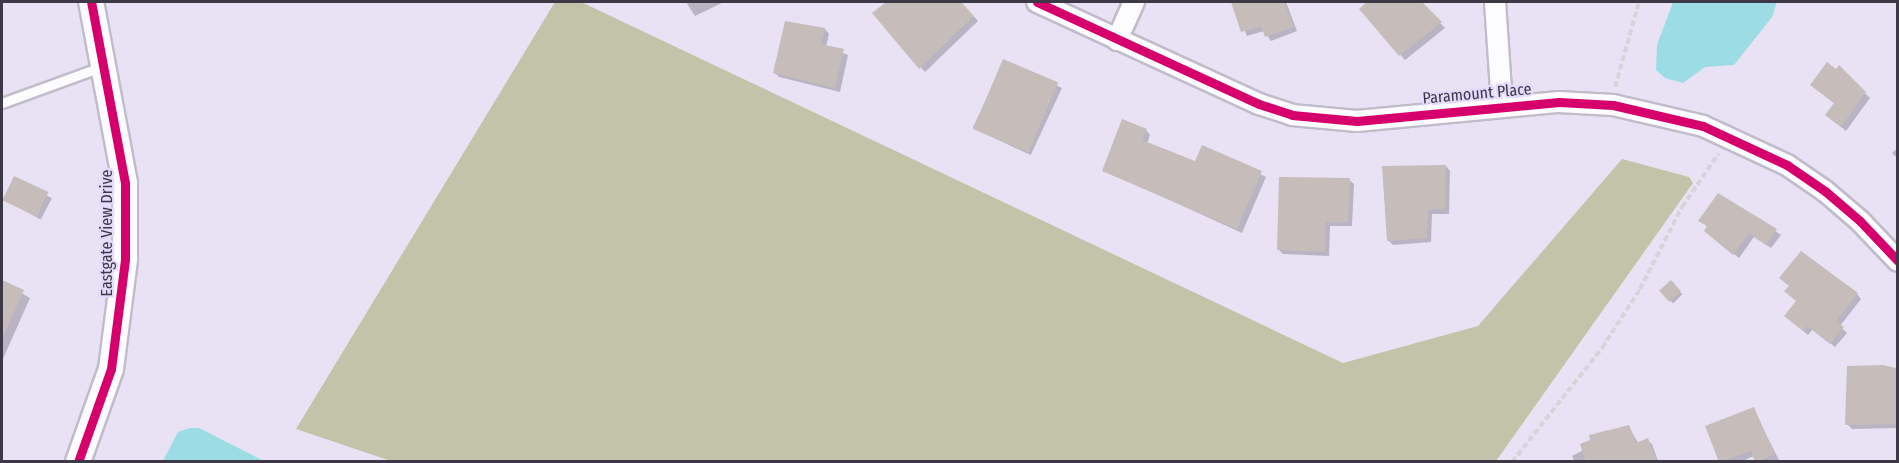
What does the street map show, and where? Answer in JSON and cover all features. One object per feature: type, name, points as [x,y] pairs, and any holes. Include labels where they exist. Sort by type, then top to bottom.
[{"type":"street","name":"Eastgate View Drive","points":[[78,462],[111,369],[124,259],[125,183],[91,2]]},
{"type":"street","name":"Paramount Place","points":[[1037,2],[1117,40],[1292,115],[1357,121],[1502,105],[1559,102],[1613,105],[1659,113],[1727,136],[1787,165],[1825,191],[1860,221],[1898,261]]},
{"type":"street","points":[[1117,40],[1134,2]]},
{"type":"street","points":[[1495,2],[1502,105]]},
{"type":"lane","points":[[2,103],[104,66]]},
{"type":"path","points":[[1613,105],[1622,57],[1639,2]]},
{"type":"path","points":[[1512,462],[1602,348],[1727,136]]},
{"type":"green space","points":[[555,2],[581,2],[1343,363],[1478,326],[1622,159],[1689,177],[1693,183],[1496,461],[394,462],[296,429]]},
{"type":"water","points":[[1673,2],[1777,2],[1772,17],[1734,65],[1705,67],[1683,83],[1665,78],[1656,70],[1657,45]]},
{"type":"water","points":[[199,428],[264,461],[163,461],[178,432]]},
{"type":"building","points":[[886,2],[961,2],[974,16],[919,69],[872,13]]},
{"type":"building","points":[[1231,2],[1284,2],[1294,27],[1265,37],[1261,26],[1241,32]]},
{"type":"building","points":[[1367,2],[1422,2],[1442,22],[1399,56],[1359,9]]},
{"type":"building","points":[[785,21],[825,28],[821,44],[844,49],[835,88],[773,73]]},
{"type":"building","points":[[1003,59],[1058,82],[1029,152],[973,129]]},
{"type":"building","points":[[1827,62],[1836,69],[1839,65],[1866,92],[1841,127],[1825,115],[1834,103],[1810,85]]},
{"type":"building","points":[[1122,119],[1147,129],[1142,140],[1195,161],[1202,145],[1262,171],[1237,229],[1102,171]]},
{"type":"building","points":[[1446,165],[1445,209],[1428,210],[1427,238],[1387,241],[1382,166]]},
{"type":"building","points":[[14,176],[48,192],[37,217],[3,200]]},
{"type":"building","points":[[1279,177],[1350,178],[1348,222],[1326,222],[1325,252],[1277,250]]},
{"type":"building","points":[[1718,193],[1777,229],[1766,245],[1749,233],[1733,255],[1704,231],[1707,226],[1698,221]]},
{"type":"building","points":[[1801,251],[1858,293],[1836,321],[1844,327],[1830,344],[1807,326],[1803,331],[1784,316],[1796,301],[1784,291],[1789,286],[1779,278]]},
{"type":"building","points":[[2,280],[24,290],[2,339]]},
{"type":"building","points":[[1671,280],[1681,291],[1669,302],[1659,291]]},
{"type":"building","points":[[1883,365],[1896,368],[1898,424],[1845,425],[1847,366]]},
{"type":"building","points":[[1754,407],[1775,455],[1755,462],[1751,451],[1719,462],[1705,426]]},
{"type":"building","points":[[1629,425],[1636,443],[1648,438],[1657,462],[1586,462],[1580,444],[1590,440],[1589,435]]},
{"type":"cycle path","points":[[78,462],[111,369],[125,259],[125,183],[91,2]]},
{"type":"cycle path","points":[[1037,2],[1259,104],[1292,115],[1357,121],[1559,102],[1613,105],[1703,126],[1787,165],[1825,191],[1860,221],[1898,261]]}]
